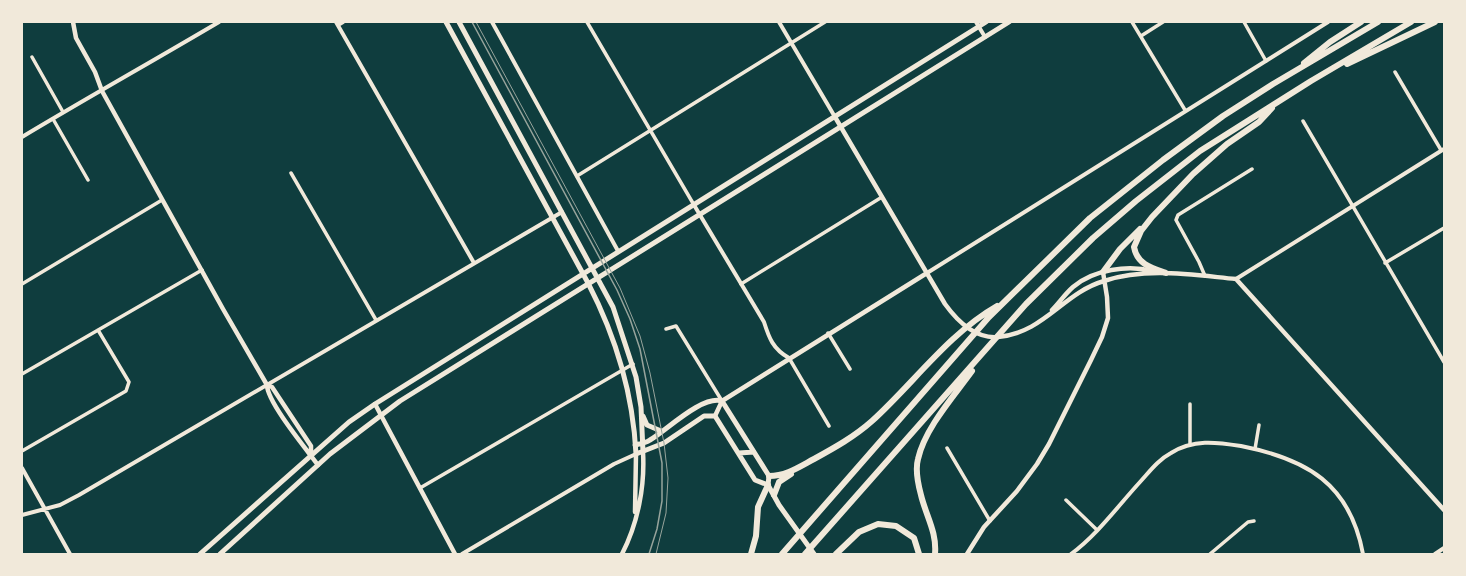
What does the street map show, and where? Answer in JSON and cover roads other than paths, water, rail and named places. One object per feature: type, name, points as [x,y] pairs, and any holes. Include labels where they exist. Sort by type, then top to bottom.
[{"type":"highway","points":[[1298,69],[1314,54],[1361,22]]},
{"type":"highway","points":[[782,554],[989,317],[1090,218],[1163,160],[1223,116],[1298,69],[1378,22]]},
{"type":"highway","points":[[805,554],[909,435],[1057,272],[1136,201],[1200,151],[1311,81],[1411,22]]},
{"type":"highway","points":[[1311,81],[1435,22]]},
{"type":"highway","points":[[1103,272],[1120,249],[1206,161],[1259,122],[1275,104]]},
{"type":"highway","points":[[1152,217],[1136,239],[1134,247],[1135,253],[1144,265],[1166,273]]},
{"type":"highway","points":[[769,476],[778,476],[794,470],[841,444],[872,421],[952,341],[982,314],[1003,302]]},
{"type":"highway","points":[[935,554],[933,529],[921,496],[917,476],[918,460],[927,435],[987,349]]},
{"type":"highway","points":[[774,495],[777,484],[794,470]]},
{"type":"highway","points":[[751,554],[756,536],[758,507],[768,485]]},
{"type":"highway","points":[[836,554],[859,532],[878,524],[896,526],[914,538],[919,554]]},
{"type":"main road","points":[[73,22],[76,38],[95,72],[102,91],[162,200],[268,385],[272,387],[311,446],[311,456]]},
{"type":"main road","points":[[446,22],[553,217],[588,283],[608,327],[624,370],[629,393],[636,454],[635,517]]},
{"type":"main road","points":[[459,22],[613,307],[633,364],[641,407],[643,486],[635,517],[622,554]]},
{"type":"main road","points":[[200,554],[349,422],[375,404],[835,117],[977,24],[986,22]]},
{"type":"main road","points":[[220,554],[318,465],[380,415],[597,277],[1009,22]]},
{"type":"main road","points":[[835,117],[950,311],[962,324],[978,334],[987,337],[1014,335],[1025,332],[1041,322],[1076,295],[1104,280],[1137,274],[1166,273]]},
{"type":"main road","points":[[1041,322],[1074,286],[1081,281],[1103,272],[1129,267],[1166,273],[1236,279],[1444,510]]},
{"type":"main road","points":[[967,554],[990,521],[1017,491],[1049,444],[1100,342],[1108,318],[1108,297],[1103,272]]},
{"type":"main road","points":[[715,416],[722,401],[828,333],[927,273]]},
{"type":"main road","points":[[268,385],[267,391],[281,414],[318,465]]},
{"type":"main road","points":[[635,446],[658,435],[661,430],[706,402],[715,399],[722,401],[769,476],[768,485],[774,495],[814,554]]},
{"type":"main road","points":[[375,404],[455,554]]},
{"type":"main road","points":[[641,407],[647,425],[661,430]]},
{"type":"main road","points":[[636,454],[664,443],[704,416],[715,416]]},
{"type":"main road","points":[[715,416],[755,480],[768,485]]},
{"type":"main road","points":[[739,453],[754,452]]},
{"type":"street","points":[[22,137],[219,22]]},
{"type":"street","points":[[343,22],[337,24],[474,263]]},
{"type":"street","points":[[492,22],[618,251]]},
{"type":"street","points":[[587,22],[764,322],[767,333],[778,352],[789,358],[829,426]]},
{"type":"street","points":[[780,22],[835,117]]},
{"type":"street","points":[[577,176],[825,22]]},
{"type":"street","points":[[1132,22],[1185,110]]},
{"type":"street","points":[[1141,36],[1163,22]]},
{"type":"street","points":[[1244,22],[1266,61]]},
{"type":"street","points":[[927,273],[1185,110],[1328,22]]},
{"type":"street","points":[[977,24],[985,37]]},
{"type":"street","points":[[32,57],[63,112]]},
{"type":"street","points":[[1236,279],[1443,150],[1395,72]]},
{"type":"street","points":[[53,119],[88,180]]},
{"type":"street","points":[[1303,121],[1444,362]]},
{"type":"street","points":[[1205,276],[1176,220],[1178,215],[1252,169]]},
{"type":"street","points":[[291,173],[376,320]]},
{"type":"street","points":[[741,284],[882,197]]},
{"type":"street","points":[[22,284],[162,200]]},
{"type":"street","points":[[22,515],[60,505],[79,495],[562,212]]},
{"type":"street","points":[[1385,263],[1443,228],[1444,233]]},
{"type":"street","points":[[22,374],[202,270]]},
{"type":"street","points":[[666,329],[676,326],[722,401]]},
{"type":"street","points":[[22,451],[126,390],[129,382],[98,330]]},
{"type":"street","points":[[828,333],[850,368]]},
{"type":"street","points":[[420,488],[633,364]]},
{"type":"street","points":[[1190,404],[1190,444]]},
{"type":"street","points":[[1255,449],[1260,424]]},
{"type":"street","points":[[1071,554],[1159,461],[1177,449],[1190,444],[1221,443],[1270,452],[1298,463],[1330,486],[1340,497],[1355,523],[1363,554]]},
{"type":"street","points":[[947,448],[990,521]]},
{"type":"street","points":[[462,554],[614,464],[636,454]]},
{"type":"street","points":[[22,468],[70,554]]},
{"type":"street","points":[[1066,500],[1096,529]]},
{"type":"street","points":[[1210,554],[1248,522],[1254,521]]},
{"type":"street","points":[[1435,554],[1444,548]]},
{"type":"tram line","points":[[476,22],[620,288],[640,336],[650,373],[664,443],[668,478],[666,513],[656,554]]},
{"type":"railway","points":[[472,22],[617,290],[630,319],[640,349],[662,463],[662,501],[657,529],[649,554]]}]
